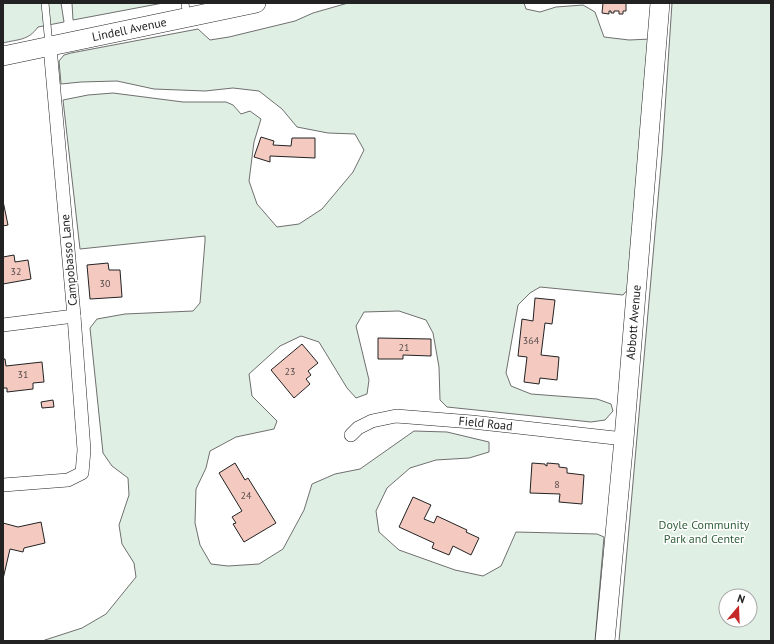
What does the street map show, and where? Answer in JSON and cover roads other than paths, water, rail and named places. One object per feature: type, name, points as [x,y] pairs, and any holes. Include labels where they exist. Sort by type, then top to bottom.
[{"type":"street","name":"Lindell Avenue","points":[[3,56],[50,47],[186,10],[256,3]]},
{"type":"street","name":"Abbott Avenue","points":[[605,641],[624,439],[660,3]]},
{"type":"street","name":"Campobasso Lane","points":[[3,485],[68,480],[82,473],[84,450],[74,316],[50,47]]},
{"type":"street","points":[[3,325],[74,316]]},
{"type":"street","name":"Field Road","points":[[352,435],[358,428],[372,421],[396,416],[472,422],[624,439]]},
{"type":"lane","points":[[45,3],[50,47]]},
{"type":"park label","name":"Doyle Community Park and Center","points":[[704,532]]}]
